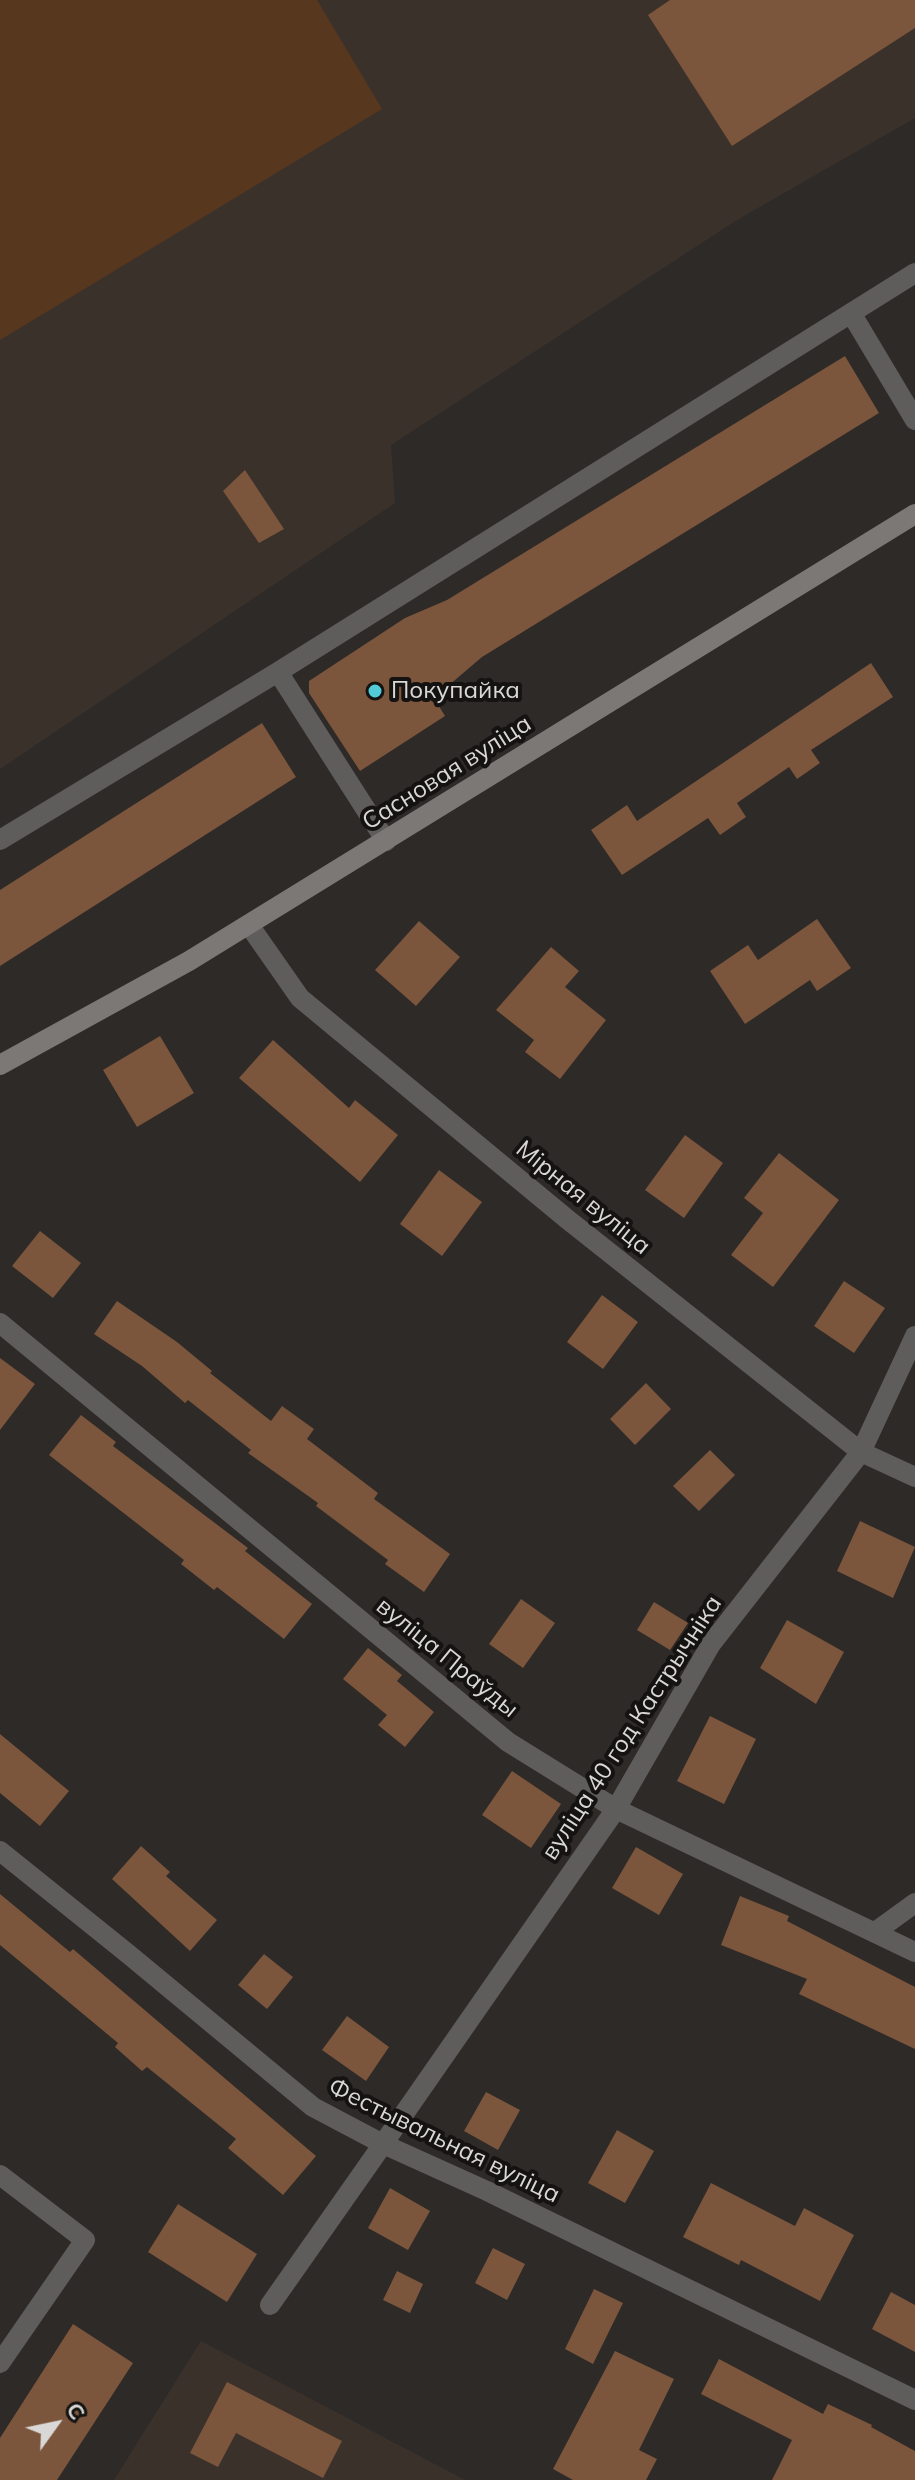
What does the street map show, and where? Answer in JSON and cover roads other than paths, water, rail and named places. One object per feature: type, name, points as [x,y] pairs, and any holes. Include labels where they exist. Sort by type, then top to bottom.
[{"type":"main road","name":"Сасновая вуліца","points":[[0,1065],[249,925],[915,514]]},
{"type":"street","points":[[0,840],[278,672],[915,273]]},
{"type":"street","points":[[851,313],[915,420]]},
{"type":"street","points":[[278,672],[386,841]]},
{"type":"street","name":"Мірная вуліца","points":[[249,925],[300,998],[567,1219],[861,1452],[915,1477]]},
{"type":"street","name":"вуліца Праўды","points":[[0,1323],[508,1742],[616,1809],[915,1952]]},
{"type":"street","name":"вуліца 40 год Кастрычніка","points":[[270,2305],[616,1809],[711,1644],[861,1452],[915,1336]]},
{"type":"street","name":"Фестывальная вуліца","points":[[0,1851],[313,2107],[383,2144],[487,2191],[915,2400]]},
{"type":"street","points":[[875,1932],[915,1903]]},
{"type":"street","points":[[0,2175],[85,2240],[0,2363]]},
{"type":"place","name":"Покупайка","points":[[375,691]]}]
